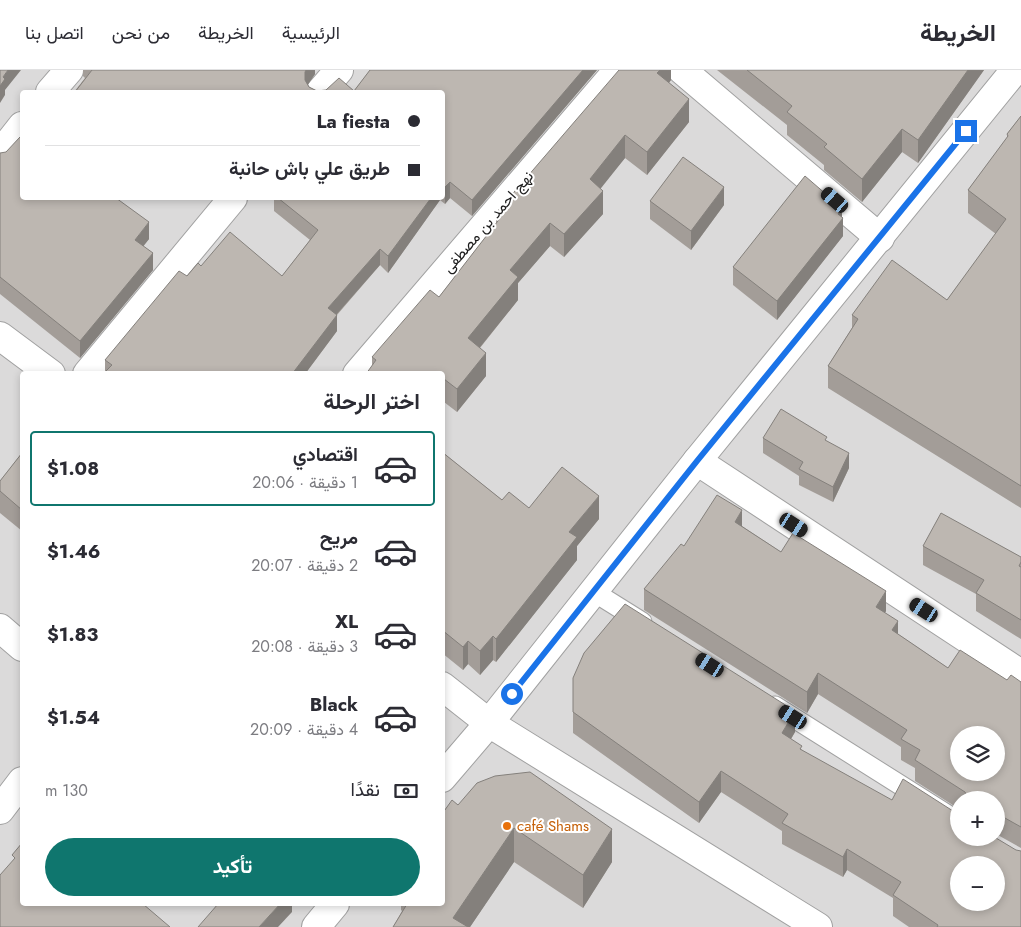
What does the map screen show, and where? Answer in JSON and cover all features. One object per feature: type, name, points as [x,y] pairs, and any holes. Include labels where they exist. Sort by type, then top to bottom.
[{"type":"street","points":[[52,90],[69,70]]},
{"type":"street","points":[[322,90],[339,70]]},
{"type":"street","name":"نهج احمد بن مصطفى","points":[[360,371],[618,70]]},
{"type":"street","points":[[445,774],[489,723],[697,461],[1015,70]]},
{"type":"street","points":[[686,71],[880,238]]},
{"type":"street","points":[[0,154],[20,129]]},
{"type":"street","points":[[89,371],[231,200]]},
{"type":"street","points":[[0,336],[47,371]]},
{"type":"street","points":[[697,461],[1021,674]]},
{"type":"street","points":[[0,628],[20,645]]},
{"type":"street","points":[[445,688],[489,723],[818,927]]},
{"type":"street","points":[[0,810],[20,783]]},
{"type":"lane","points":[[594,592],[661,633]]},
{"type":"lane","points":[[760,696],[950,816]]},
{"type":"shaded area","points":[[0,70],[1021,70],[1021,927],[0,927]]},
{"type":"building","points":[[0,70],[8,70],[0,86]]},
{"type":"building","points":[[92,70],[306,70],[305,80],[309,87],[315,90],[77,90]]},
{"type":"building","points":[[370,70],[583,70],[472,200],[450,182],[445,187],[445,90],[355,90]]},
{"type":"building","points":[[619,70],[660,70],[657,73],[689,99],[647,152],[625,135],[590,179],[603,191],[564,234],[550,223],[510,270],[518,277],[468,338],[486,353],[457,389],[445,380],[445,371],[368,371],[376,360],[372,357],[430,290],[439,297],[501,217],[496,213]]},
{"type":"building","points":[[747,70],[968,70],[918,140],[902,129],[862,179],[824,147],[827,144],[787,112],[792,106]]},
{"type":"building","points":[[339,78],[353,90],[326,90]]},
{"type":"building","points":[[1021,116],[1021,486],[828,366],[858,319],[852,315],[892,260],[947,300],[1006,219],[968,190]]},
{"type":"building","points":[[20,137],[20,200],[119,200],[149,222],[135,240],[153,253],[80,341],[0,277],[0,153],[6,152]]},
{"type":"building","points":[[683,157],[724,187],[691,231],[650,201]]},
{"type":"building","points":[[805,176],[842,208],[838,214],[843,218],[777,301],[733,267]]},
{"type":"building","points":[[280,200],[430,200],[388,256],[380,249],[328,308],[337,315],[294,371],[106,371],[112,365],[105,360],[179,271],[187,276],[198,263],[201,266],[230,232],[282,276],[318,230]]},
{"type":"building","points":[[781,409],[827,437],[825,440],[849,453],[833,487],[799,469],[803,462],[763,438]]},
{"type":"building","points":[[445,454],[502,500],[509,492],[529,508],[562,467],[599,496],[569,532],[577,537],[496,639],[493,636],[480,651],[468,641],[463,647],[445,632]]},
{"type":"building","points":[[20,456],[20,508],[0,491],[0,481]]},
{"type":"building","points":[[717,495],[742,510],[735,522],[781,552],[793,533],[886,591],[876,607],[898,621],[892,630],[948,668],[960,650],[1007,680],[1011,675],[1021,682],[1021,827],[1005,818],[1005,791],[963,791],[915,760],[920,750],[901,739],[907,730],[818,673],[807,692],[644,589],[681,544],[684,546]]},
{"type":"building","points":[[941,513],[1021,557],[1019,566],[1021,567],[1021,620],[976,593],[984,580],[923,546]]},
{"type":"building","points":[[625,604],[795,711],[782,733],[802,746],[800,749],[892,800],[903,779],[950,809],[950,846],[1005,846],[1005,843],[1021,851],[1021,927],[937,927],[938,925],[893,895],[901,882],[847,849],[843,857],[782,823],[788,814],[721,771],[699,802],[573,712],[573,678],[584,653]]},
{"type":"building","points":[[530,772],[612,829],[583,875],[514,828],[453,918],[468,927],[393,927],[406,906],[445,906],[445,810],[452,800],[458,805],[477,783],[495,776]]},
{"type":"building","points":[[20,845],[20,906],[145,906],[170,927],[0,927],[0,875],[15,858],[12,855]]},
{"type":"building","points":[[216,906],[278,906],[259,927],[198,927]]},
{"type":"place","name":"café Shams","points":[[507,826]]},
{"type":"route","points":[[512,694],[697,461],[966,131]]}]
